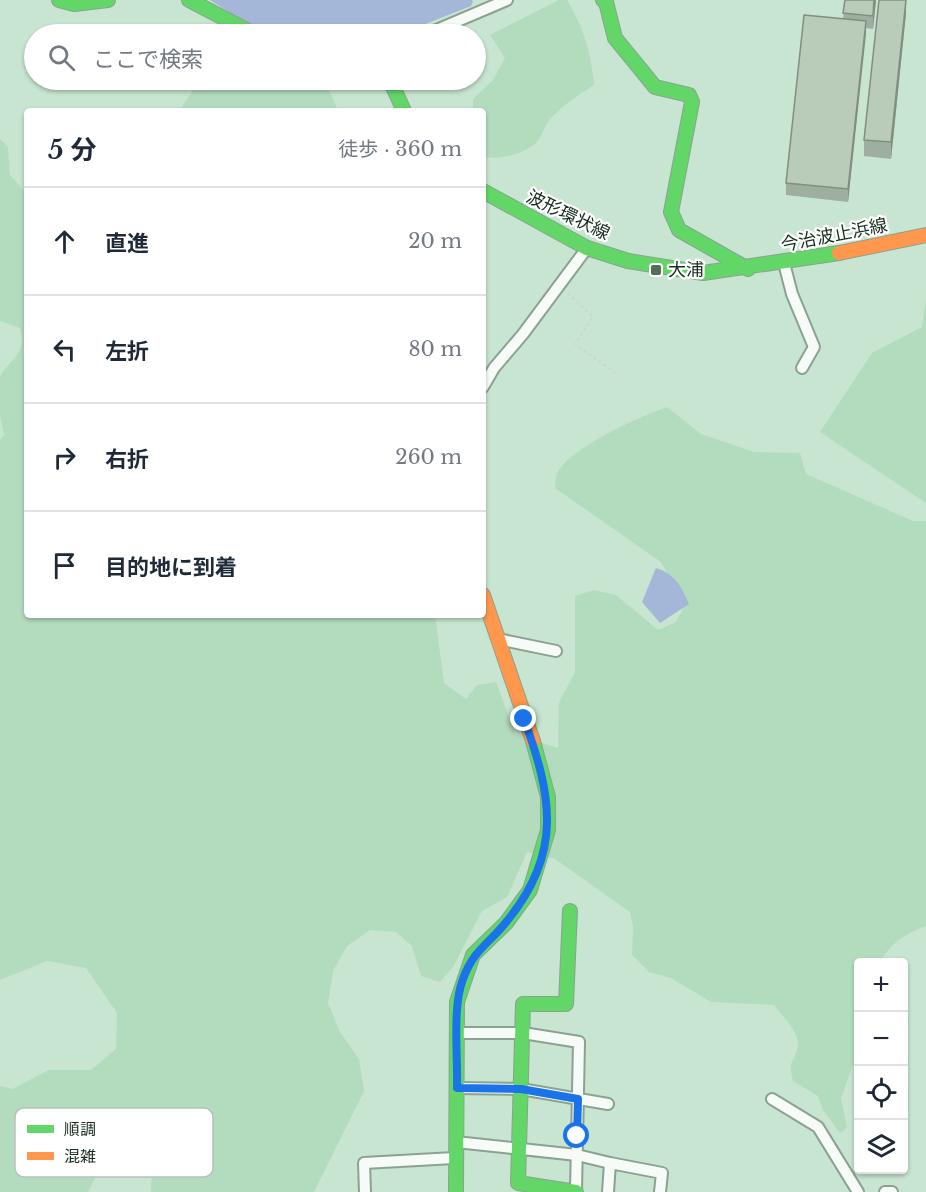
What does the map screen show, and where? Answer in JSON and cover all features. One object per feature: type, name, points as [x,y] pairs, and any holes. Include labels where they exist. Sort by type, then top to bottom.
[{"type":"street","points":[[59,0],[74,4],[108,0]]},
{"type":"street","points":[[189,0],[235,24]]},
{"type":"street","points":[[451,24],[507,0]]},
{"type":"street","points":[[603,0],[606,2],[615,38],[655,87],[688,95],[692,102],[671,212],[679,230],[748,269]]},
{"type":"street","points":[[395,90],[403,108]]},
{"type":"street","name":"波形環状線","points":[[486,193],[587,248],[628,261],[703,273],[748,269]]},
{"type":"street","name":"今治波止浜線","points":[[748,269],[926,235]]},
{"type":"street","points":[[486,382],[494,368],[523,334],[587,248]]},
{"type":"street","points":[[784,263],[792,294],[814,347],[802,368]]},
{"type":"street","points":[[456,1192],[454,1158],[457,1002],[473,955],[506,923],[530,890],[548,830],[548,797],[539,760],[486,604]]},
{"type":"street","points":[[498,639],[556,651]]},
{"type":"street","points":[[458,1033],[523,1033],[579,1042],[576,1191],[518,1183],[523,1033],[523,1004],[567,1004],[570,911]]},
{"type":"street","points":[[457,1088],[521,1089],[608,1104]]},
{"type":"street","points":[[771,1099],[818,1127],[858,1192]]},
{"type":"street","points":[[456,1142],[577,1155],[662,1173],[660,1192]]},
{"type":"street","points":[[365,1192],[364,1162],[454,1158]]},
{"type":"street","points":[[608,1192],[610,1163]]},
{"type":"street","points":[[885,1192],[892,1192]]},
{"type":"path","points":[[559,284],[593,317],[575,344],[615,373]]},
{"type":"green space","points":[[559,0],[567,0],[589,51],[594,85],[555,114],[538,141],[531,147],[518,153],[496,158],[486,156],[486,108],[473,108],[473,99],[482,90],[486,90],[505,58],[490,35]]},
{"type":"green space","points":[[193,90],[329,90],[337,108],[181,108]]},
{"type":"green space","points":[[0,139],[8,147],[10,175],[24,191],[24,618],[435,618],[444,683],[466,699],[477,685],[496,682],[515,734],[558,748],[559,703],[575,672],[575,596],[594,590],[616,595],[658,630],[676,622],[685,605],[661,562],[555,488],[556,476],[564,464],[589,444],[667,407],[701,434],[754,452],[800,453],[806,474],[913,521],[926,521],[926,926],[899,940],[883,958],[854,958],[854,1062],[841,1098],[847,1128],[840,1133],[823,1110],[818,1096],[793,1081],[791,1064],[797,1051],[798,1040],[793,1029],[774,1005],[711,1002],[671,978],[649,972],[632,955],[633,926],[630,912],[555,859],[527,852],[507,897],[482,911],[453,967],[440,982],[421,976],[412,946],[396,932],[370,930],[347,946],[333,971],[328,1003],[340,1032],[359,1059],[364,1091],[314,1192],[151,1192],[152,1177],[213,1177],[213,1108],[15,1108],[15,1177],[96,1177],[88,1192],[0,1192],[0,1086],[12,1089],[49,1070],[91,1070],[116,1049],[117,1013],[86,968],[47,961],[0,980],[0,440],[4,435],[0,416],[0,377],[20,350],[22,337],[20,328],[0,321]]},
{"type":"green space","points":[[926,299],[926,503],[820,432],[872,353],[922,327]]},
{"type":"water","points":[[210,0],[472,0],[473,2],[471,6],[425,24],[252,24],[241,20]]},
{"type":"water","points":[[656,568],[677,582],[689,604],[660,623],[642,602]]},
{"type":"building","points":[[845,0],[874,0],[873,16],[843,13]]},
{"type":"building","points":[[879,0],[906,0],[891,142],[864,140]]},
{"type":"building","points":[[804,15],[866,21],[848,189],[786,183]]},
{"type":"traffic: fast","points":[[59,0],[74,4],[108,0]]},
{"type":"traffic: fast","points":[[189,0],[235,24]]},
{"type":"traffic: fast","points":[[603,0],[606,2],[615,38],[655,87],[689,95],[692,102],[671,212],[679,230],[748,269]]},
{"type":"traffic: fast","points":[[395,90],[403,108]]},
{"type":"traffic: fast","points":[[486,193],[587,248],[628,261],[703,273],[839,253]]},
{"type":"traffic: fast","points":[[456,1192],[457,1002],[473,955],[506,923],[530,890],[548,830],[548,797],[533,741]]},
{"type":"traffic: fast","points":[[570,911],[566,1004],[523,1004],[518,1183],[576,1192]]},
{"type":"traffic: slow","points":[[839,253],[926,235]]},
{"type":"traffic: slow","points":[[486,604],[533,741]]},
{"type":"place","name":"大浦","points":[[656,270]]},
{"type":"route","points":[[524,719],[539,760],[548,797],[548,830],[530,890],[506,923],[473,955],[462,980],[457,1002],[457,1088],[521,1089],[578,1099],[577,1136]]}]
